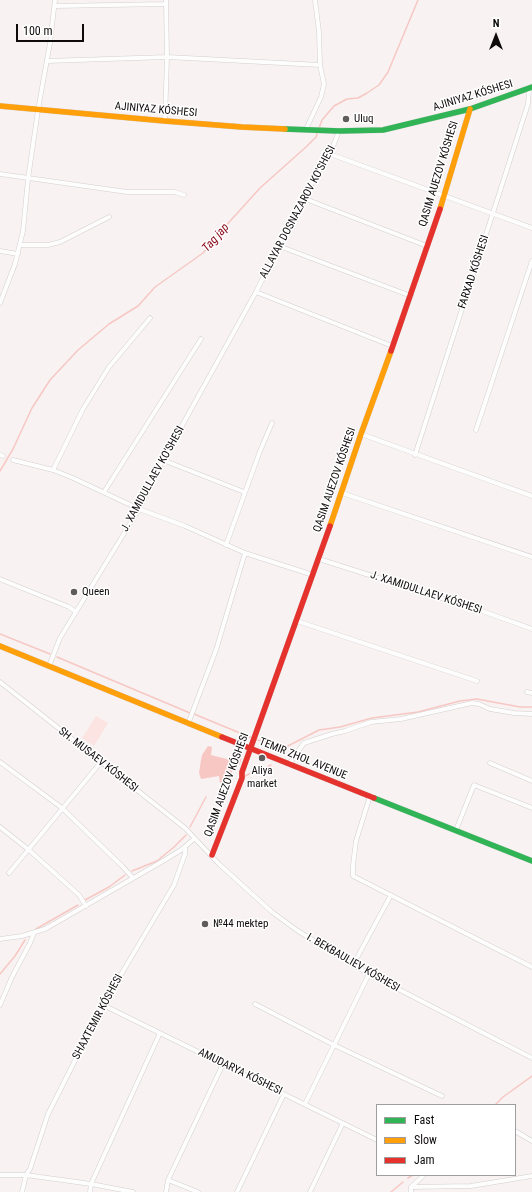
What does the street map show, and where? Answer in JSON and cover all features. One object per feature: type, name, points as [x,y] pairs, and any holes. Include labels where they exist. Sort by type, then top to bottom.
[{"type":"street","points":[[0,303],[20,245],[28,179],[55,0]]},
{"type":"street","points":[[309,129],[321,97],[324,84],[320,65],[319,32],[315,0]]},
{"type":"street","points":[[55,6],[166,2],[167,57],[165,121]]},
{"type":"street","points":[[47,61],[167,57],[320,65]]},
{"type":"street","name":"AJINIYAZ KÓSHESI","points":[[0,106],[242,127],[339,131],[383,130],[470,109],[530,88]]},
{"type":"street","name":"FARXAD KÓSHESI","points":[[415,455],[494,213],[528,104],[530,88]]},
{"type":"street","points":[[212,855],[242,778],[242,772],[313,576],[361,434],[411,296],[444,197],[470,109]]},
{"type":"street","name":"ALLAYAR DOSNAZAROV KO'SHESI","points":[[339,131],[330,154],[303,198],[256,292],[392,346]]},
{"type":"street","points":[[330,154],[532,228]]},
{"type":"street","points":[[0,174],[127,192],[175,192],[184,195]]},
{"type":"street","points":[[303,198],[427,246]]},
{"type":"street","points":[[20,245],[48,245],[60,242],[109,217]]},
{"type":"street","points":[[280,246],[411,296]]},
{"type":"street","points":[[0,251],[18,254]]},
{"type":"street","points":[[476,430],[532,261]]},
{"type":"street","name":"J. XAMIDULLAEV KO'SHESI","points":[[49,666],[60,638],[139,509],[163,460],[256,292]]},
{"type":"street","points":[[53,470],[83,409],[109,367],[150,318]]},
{"type":"street","points":[[104,492],[201,339]]},
{"type":"street","points":[[226,544],[244,492],[272,423]]},
{"type":"street","points":[[361,434],[415,455],[532,496]]},
{"type":"street","points":[[13,460],[53,470],[139,509],[185,526],[245,553],[313,576]]},
{"type":"street","points":[[163,460],[244,492]]},
{"type":"street","points":[[342,493],[532,557]]},
{"type":"street","points":[[188,724],[216,650],[245,553]]},
{"type":"street","name":"J. XAMIDULLAEV KÓSHESI","points":[[319,559],[532,628]]},
{"type":"street","points":[[0,579],[69,607],[76,612]]},
{"type":"street","points":[[297,621],[477,681]]},
{"type":"street","name":"TEMIR ZHOL AVENUE","points":[[0,646],[188,724],[532,861]]},
{"type":"street","name":"SH. MUSAEV KÓSHESI","points":[[0,682],[185,828],[194,839]]},
{"type":"street","points":[[527,692],[532,693]]},
{"type":"street","points":[[289,764],[304,743],[372,722],[401,719],[472,703],[479,704],[490,709],[532,714]]},
{"type":"street","points":[[0,762],[62,808],[133,878]]},
{"type":"street","points":[[9,873],[101,762]]},
{"type":"street","points":[[490,764],[532,781]]},
{"type":"street","points":[[456,830],[474,785],[532,808]]},
{"type":"street","points":[[370,796],[356,841],[353,876],[532,967]]},
{"type":"street","points":[[0,827],[29,850],[79,895],[86,906]]},
{"type":"street","points":[[0,939],[34,933],[45,929],[163,861],[185,847],[194,839]]},
{"type":"street","name":"I. BEKBAULIEV KÓSHESI","points":[[194,839],[272,912],[298,931],[369,974],[532,1058]]},
{"type":"street","name":"SHAXTEMIR KÓSHESI","points":[[22,1192],[26,1175],[30,1169],[48,1114],[103,1005],[174,885],[185,854],[185,847]]},
{"type":"street","points":[[353,965],[391,894]]},
{"type":"street","points":[[0,1005],[34,933]]},
{"type":"street","points":[[305,1104],[369,974]]},
{"type":"street","points":[[255,1004],[334,1045],[442,1096]]},
{"type":"street","name":"AMUDARYA KÓSHESI","points":[[103,1005],[376,1140]]},
{"type":"street","points":[[90,1192],[91,1184],[160,1033]]},
{"type":"street","points":[[166,1192],[168,1180],[223,1064]]},
{"type":"street","points":[[237,1192],[284,1094]]},
{"type":"street","points":[[310,1192],[343,1123]]},
{"type":"street","points":[[516,1133],[532,1141]]},
{"type":"street","points":[[0,1175],[26,1175],[91,1184],[133,1192]]},
{"type":"street","points":[[410,1187],[423,1176]]},
{"type":"street","points":[[410,1187],[471,1186],[532,1176]]},
{"type":"street","points":[[168,1180],[198,1192]]},
{"type":"street","points":[[410,1187],[411,1192]]},
{"type":"shaded area","points":[[96,716],[108,723],[94,746],[82,738]]},
{"type":"shaded area","points":[[208,746],[212,747],[211,755],[231,760],[237,750],[241,751],[242,756],[240,764],[232,771],[232,779],[227,783],[220,783],[219,776],[201,779],[199,773],[202,755]]},
{"type":"waterway","name":"Tag jap","points":[[319,128],[322,120],[334,106],[347,99],[358,98],[379,85],[388,72],[418,0]]},
{"type":"waterway","name":"Tag jap","points":[[0,471],[13,449],[32,408],[50,380],[78,350],[109,324],[138,306],[155,287],[203,253],[260,188],[306,147],[316,137],[318,131]]},
{"type":"waterway","points":[[0,634],[50,654]]},
{"type":"waterway","points":[[57,657],[190,713]]},
{"type":"waterway","points":[[258,740],[284,748],[319,730],[340,727],[372,718],[418,712],[460,701],[477,699],[520,707],[532,707]]},
{"type":"waterway","points":[[194,714],[252,738]]},
{"type":"waterway","points":[[245,776],[271,765]]},
{"type":"waterway","points":[[190,827],[206,797]]},
{"type":"waterway","points":[[132,871],[157,861],[186,835]]},
{"type":"waterway","points":[[85,900],[109,887],[125,875]]},
{"type":"waterway","points":[[36,929],[78,905]]},
{"type":"waterway","points":[[0,974],[15,956],[25,940]]},
{"type":"waterway","points":[[496,1104],[503,1097],[532,1076]]},
{"type":"waterway","points":[[391,1192],[403,1182]]},
{"type":"traffic: fast","points":[[285,129],[339,131],[383,130],[470,109],[532,87]]},
{"type":"traffic: fast","points":[[374,798],[532,861]]},
{"type":"traffic: slow","points":[[0,106],[165,121],[285,129]]},
{"type":"traffic: slow","points":[[440,209],[470,109]]},
{"type":"traffic: slow","points":[[330,526],[391,351]]},
{"type":"traffic: slow","points":[[0,646],[222,737]]},
{"type":"traffic: jam","points":[[391,351],[440,209]]},
{"type":"traffic: jam","points":[[212,855],[242,778],[242,772],[330,526]]},
{"type":"traffic: jam","points":[[222,737],[374,798]]},
{"type":"place","name":"Uluq","points":[[346,119]]},
{"type":"place","name":"Queen","points":[[74,592]]},
{"type":"place","name":"Aliya market","points":[[262,758]]},
{"type":"place","name":"№44 mektep","points":[[205,924]]}]
